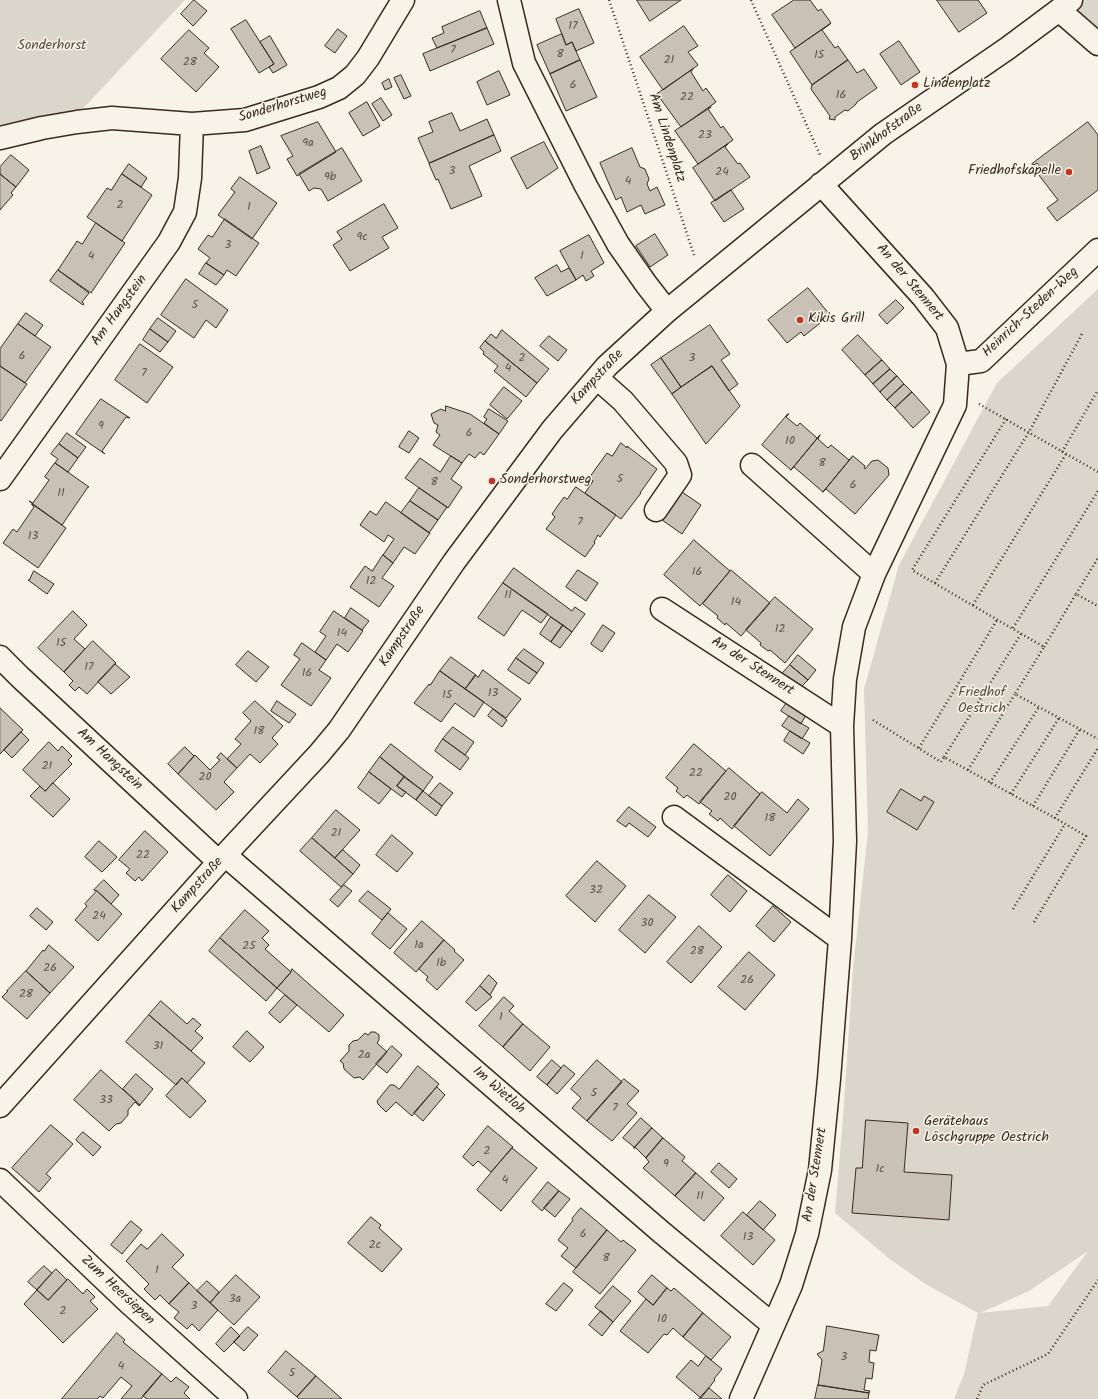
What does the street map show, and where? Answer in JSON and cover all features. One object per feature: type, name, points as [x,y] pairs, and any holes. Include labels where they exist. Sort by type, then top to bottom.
[{"type":"street","name":"Sonderhorstweg","points":[[0,138],[42,128],[112,118],[192,124],[245,120],[319,97],[339,88],[355,75],[368,58],[403,0]]},
{"type":"street","points":[[509,0],[524,64],[572,159],[618,244],[667,311]]},
{"type":"street","points":[[1065,5],[1098,44]]},
{"type":"street","name":"Brinkhofstraße","points":[[825,180],[883,134],[1008,48],[1065,5]]},
{"type":"street","name":"Am Hangstein","points":[[0,479],[169,242],[185,212],[190,178],[192,124]]},
{"type":"street","name":"Kampstraße","points":[[0,1106],[339,730],[454,562],[552,430],[596,378],[667,311],[825,180]]},
{"type":"street","name":"An der Stennert","points":[[741,1399],[791,1285],[807,1234],[820,1170],[840,940],[844,841],[842,726],[844,679],[854,628],[874,574],[955,405],[956,395],[958,364],[948,328],[924,297],[825,180]]},
{"type":"street","name":"Heinrich-Steden-Weg","points":[[958,364],[981,361],[1098,250]]},
{"type":"street","points":[[596,378],[623,401],[676,463],[680,475],[656,510]]},
{"type":"street","points":[[752,465],[874,574]]},
{"type":"street","name":"An der Stennert","points":[[662,609],[842,726]]},
{"type":"street","name":"Am Hangstein","points":[[0,657],[25,683],[222,859]]},
{"type":"street","points":[[674,817],[840,940]]},
{"type":"street","name":"Im Wietloh","points":[[222,859],[660,1232],[773,1325]]},
{"type":"street","name":"Zum Heersiepen","points":[[0,1180],[127,1301],[236,1399]]},
{"type":"path","name":"Am Lindenplatz","points":[[609,0],[703,281]]},
{"type":"path","points":[[751,0],[825,180]]},
{"type":"path","points":[[935,583],[1029,432],[1082,332]]},
{"type":"path","points":[[1062,452],[1098,390]]},
{"type":"path","points":[[956,395],[985,407],[1098,472]]},
{"type":"path","points":[[1006,419],[912,570],[1044,647]]},
{"type":"path","points":[[973,605],[1066,454]]},
{"type":"path","points":[[1012,628],[1098,491]]},
{"type":"path","points":[[968,770],[1098,558]]},
{"type":"path","points":[[1076,594],[1098,606]]},
{"type":"path","points":[[919,748],[997,620]]},
{"type":"path","points":[[873,720],[941,762],[1021,634]]},
{"type":"path","points":[[1015,694],[1098,739]]},
{"type":"path","points":[[990,783],[1039,707]]},
{"type":"path","points":[[1011,794],[1059,718]]},
{"type":"path","points":[[1033,806],[1080,729]]},
{"type":"path","points":[[1055,818],[1098,748]]},
{"type":"path","points":[[944,757],[1086,836],[1034,922]]},
{"type":"path","points":[[1012,909],[1065,824]]},
{"type":"path","points":[[977,1399],[983,1385],[1048,1354],[1098,1280]]},
{"type":"green space","name":"Sonderhorst","points":[[0,0],[185,0],[75,117],[0,133]]},
{"type":"green space","points":[[1075,0],[1098,0],[1098,41],[1063,10]]},
{"type":"green space","name":"Friedhof Oestrich","points":[[1098,289],[1098,1399],[954,1399],[964,1374],[978,1313],[927,1285],[891,1260],[835,1213],[853,969],[868,832],[864,689],[899,565],[997,383]],"holes":[[[1088,1251],[1048,1306],[980,1313],[1029,1291]]]},
{"type":"building","points":[[194,0],[207,11],[193,26],[181,14]]},
{"type":"building","points":[[637,0],[681,0],[650,21]]},
{"type":"building","points":[[794,0],[810,0],[818,11],[821,9],[831,23],[795,48],[772,15]]},
{"type":"building","points":[[937,0],[978,0],[987,13],[959,32]]},
{"type":"building","points":[[579,9],[594,43],[576,51],[572,42],[566,45],[556,19]]},
{"type":"building","points":[[480,11],[487,28],[437,48],[432,38],[444,33],[442,27]]},
{"type":"building","points":[[246,20],[274,64],[259,73],[231,29]]},
{"type":"building","points":[[830,24],[822,30],[835,48],[838,46],[848,60],[812,85],[790,52]]},
{"type":"building","points":[[684,26],[698,46],[688,52],[698,65],[663,90],[640,57]]},
{"type":"building","points":[[487,28],[494,44],[430,71],[423,54]]},
{"type":"building","points":[[338,29],[347,36],[335,53],[325,46]]},
{"type":"building","points":[[189,30],[209,48],[204,53],[219,67],[196,92],[161,59]]},
{"type":"building","points":[[562,34],[566,45],[572,42],[580,60],[550,74],[537,45]]},
{"type":"building","points":[[270,36],[287,65],[273,73],[269,67],[274,64],[260,42]]},
{"type":"building","points":[[899,41],[920,72],[901,85],[880,54]]},
{"type":"building","points":[[580,60],[597,97],[566,111],[550,74]]},
{"type":"building","points":[[848,60],[857,73],[864,69],[877,88],[857,102],[848,111],[845,110],[835,117],[835,120],[829,119],[830,116],[811,89],[812,85]]},
{"type":"building","points":[[693,69],[691,72],[703,91],[706,88],[716,102],[681,127],[657,94]]},
{"type":"building","points":[[499,71],[510,95],[487,105],[477,82]]},
{"type":"building","points":[[401,75],[411,96],[404,99],[394,78]]},
{"type":"building","points":[[389,79],[392,87],[385,90],[382,83]]},
{"type":"building","points":[[381,98],[392,115],[383,121],[372,104]]},
{"type":"building","points":[[367,102],[380,126],[363,136],[349,113]]},
{"type":"building","points":[[708,109],[721,128],[723,126],[733,140],[698,164],[675,131]]},
{"type":"building","points":[[452,113],[460,131],[487,119],[494,135],[429,163],[418,138],[433,132],[429,122]]},
{"type":"building","points":[[318,122],[336,152],[297,176],[287,159],[293,156],[281,136]]},
{"type":"building","name":"Friedhofskapelle","points":[[1088,122],[1098,135],[1098,190],[1057,221],[1047,208],[1058,200],[1038,174],[1043,170],[1037,163],[1034,165],[1032,164]]},
{"type":"building","points":[[494,135],[501,151],[469,166],[482,196],[451,209],[438,179],[436,180],[429,164]]},
{"type":"building","points":[[544,142],[558,168],[527,189],[511,158]]},
{"type":"building","points":[[728,144],[725,147],[738,164],[740,163],[750,177],[715,201],[693,168]]},
{"type":"building","points":[[261,146],[270,168],[257,174],[249,151]]},
{"type":"building","points":[[342,148],[362,181],[328,201],[321,189],[314,188],[309,191],[299,174]]},
{"type":"building","points":[[632,148],[640,167],[645,169],[649,179],[647,184],[650,191],[657,187],[665,205],[645,214],[641,205],[627,212],[621,197],[616,200],[600,163]]},
{"type":"building","points":[[11,155],[29,170],[16,187],[0,174],[0,167]]},
{"type":"building","points":[[129,164],[147,178],[141,187],[122,174]]},
{"type":"building","points":[[0,174],[16,187],[11,193],[13,195],[0,210]]},
{"type":"building","points":[[122,174],[152,195],[122,241],[87,217],[107,188],[111,190]]},
{"type":"building","points":[[240,177],[277,203],[252,239],[218,215],[235,192],[231,189]]},
{"type":"building","points":[[731,190],[744,209],[724,222],[711,203]]},
{"type":"building","points":[[384,204],[398,228],[382,237],[389,248],[350,271],[333,245],[342,239],[337,232]]},
{"type":"building","points":[[225,219],[259,243],[236,276],[227,270],[224,275],[206,263],[210,258],[198,249],[208,235],[212,237]]},
{"type":"building","points":[[96,223],[125,243],[91,293],[58,270],[77,241],[82,244]]},
{"type":"building","points":[[655,234],[668,255],[650,267],[636,246]]},
{"type":"building","points":[[589,235],[604,263],[591,271],[594,276],[586,281],[583,275],[576,280],[560,251]]},
{"type":"building","points":[[206,263],[224,275],[216,285],[199,274]]},
{"type":"building","points":[[557,265],[561,272],[569,268],[576,280],[547,296],[535,278]]},
{"type":"building","points":[[58,270],[89,293],[82,302],[84,304],[83,305],[50,281]]},
{"type":"building","points":[[186,279],[228,310],[216,328],[206,320],[194,338],[161,315]]},
{"type":"building","points":[[808,288],[830,315],[804,336],[801,332],[787,343],[768,320]]},
{"type":"building","points":[[896,300],[904,308],[887,324],[879,315]]},
{"type":"building","points":[[26,313],[43,325],[35,336],[18,324]]},
{"type":"building","points":[[158,318],[176,331],[168,342],[150,329]]},
{"type":"building","points":[[18,324],[51,347],[25,383],[0,366],[0,349]]},
{"type":"building","points":[[710,325],[730,354],[721,360],[738,384],[729,391],[712,366],[681,387],[661,358]]},
{"type":"building","points":[[150,329],[168,342],[160,352],[143,340]]},
{"type":"building","points":[[502,330],[549,369],[537,383],[485,341],[491,334],[496,338]]},
{"type":"building","points":[[858,335],[882,360],[865,375],[842,350]]},
{"type":"building","points":[[549,336],[567,350],[558,361],[540,346]]},
{"type":"building","points":[[485,341],[537,383],[526,397],[494,371],[498,366],[483,354],[484,352],[480,348]]},
{"type":"building","points":[[140,344],[173,367],[147,403],[115,380]]},
{"type":"building","points":[[661,358],[681,387],[672,394],[651,365]]},
{"type":"building","points":[[882,360],[890,369],[873,384],[865,375]]},
{"type":"building","points":[[0,366],[27,384],[1,421],[0,420]]},
{"type":"building","points":[[712,366],[740,406],[706,444],[672,394]]},
{"type":"building","points":[[890,369],[897,376],[880,392],[873,384]]},
{"type":"building","points":[[897,376],[904,384],[887,400],[880,392]]},
{"type":"building","points":[[904,384],[912,392],[895,408],[887,400]]},
{"type":"building","points":[[504,387],[522,401],[507,419],[490,405]]},
{"type":"building","points":[[912,392],[930,412],[913,428],[895,408]]},
{"type":"building","points":[[101,399],[130,418],[126,417],[102,451],[105,454],[76,434]]},
{"type":"building","points":[[446,406],[470,414],[499,434],[484,455],[480,452],[475,458],[469,454],[462,463],[433,445],[440,435],[436,432],[438,425],[434,423],[431,414],[441,409],[445,411]]},
{"type":"building","points":[[489,409],[508,421],[499,434],[484,423],[487,419],[484,417]]},
{"type":"building","points":[[788,414],[786,417],[797,426],[800,423],[817,438],[820,435],[791,470],[762,445]]},
{"type":"building","points":[[409,431],[419,438],[409,453],[399,447]]},
{"type":"building","points":[[67,433],[86,447],[78,458],[59,444]]},
{"type":"building","points":[[820,435],[818,439],[828,448],[831,445],[849,460],[852,457],[823,492],[794,467],[791,470]]},
{"type":"building","points":[[621,443],[657,469],[621,519],[585,493],[593,481],[589,478],[607,453],[612,456]]},
{"type":"building","points":[[59,444],[78,458],[68,472],[55,463],[58,459],[51,454]]},
{"type":"building","points":[[451,456],[462,463],[451,479],[462,487],[448,508],[405,478],[420,458],[440,472]]},
{"type":"building","points":[[853,456],[865,466],[865,469],[872,461],[878,460],[888,468],[889,475],[855,514],[826,489],[823,492]]},
{"type":"building","points":[[55,463],[89,487],[62,525],[29,501],[33,503],[49,480],[45,477]]},
{"type":"building","points":[[576,487],[616,515],[600,537],[598,535],[594,542],[595,543],[585,557],[546,529],[555,517],[552,514],[564,497],[567,499]]},
{"type":"building","points":[[419,488],[447,507],[438,520],[410,501]]},
{"type":"building","points":[[682,492],[701,505],[682,534],[662,520]]},
{"type":"building","points":[[410,501],[438,520],[429,533],[401,513]]},
{"type":"building","points":[[386,502],[430,533],[415,554],[404,547],[393,563],[383,555],[394,539],[388,535],[384,542],[360,525],[370,511],[376,515]]},
{"type":"building","points":[[32,504],[66,528],[38,568],[3,543],[13,529],[17,532],[34,507]]},
{"type":"building","points":[[694,540],[730,571],[700,606],[664,575]]},
{"type":"building","points":[[383,555],[393,563],[382,578],[394,586],[379,607],[350,587],[365,566],[372,571]]},
{"type":"building","points":[[514,568],[572,611],[575,607],[585,614],[572,632],[503,583]]},
{"type":"building","points":[[578,570],[598,583],[586,601],[566,587]]},
{"type":"building","points":[[731,570],[770,603],[741,636],[726,623],[725,625],[717,618],[718,616],[703,604]]},
{"type":"building","points":[[34,571],[54,584],[47,594],[28,580]]},
{"type":"building","points":[[503,583],[548,614],[541,623],[522,610],[504,636],[478,618]]},
{"type":"building","points":[[775,597],[813,629],[785,663],[770,650],[768,651],[760,645],[761,643],[746,630]]},
{"type":"building","points":[[351,608],[369,621],[362,630],[345,618]]},
{"type":"building","points":[[73,611],[87,625],[74,639],[85,649],[64,672],[38,648]]},
{"type":"building","points":[[334,611],[363,631],[348,652],[337,644],[326,660],[315,652],[326,636],[320,632]]},
{"type":"building","points":[[551,617],[563,625],[551,642],[540,634]]},
{"type":"building","points":[[563,625],[572,632],[560,648],[551,642]]},
{"type":"building","points":[[603,625],[615,633],[602,652],[591,644]]},
{"type":"building","points":[[93,641],[116,663],[87,694],[79,687],[75,691],[69,685],[73,681],[64,672]]},
{"type":"building","points":[[302,643],[326,660],[319,670],[331,678],[311,706],[281,685],[300,659],[294,655]]},
{"type":"building","points":[[524,649],[544,663],[537,673],[516,658]]},
{"type":"building","points":[[248,651],[269,667],[256,682],[236,665]]},
{"type":"building","points":[[798,655],[816,670],[808,680],[790,665]]},
{"type":"building","points":[[451,657],[476,675],[465,689],[440,671]]},
{"type":"building","points":[[516,658],[537,673],[529,684],[508,670]]},
{"type":"building","points":[[115,664],[130,677],[111,694],[98,682]]},
{"type":"building","points":[[790,665],[808,680],[799,689],[781,675]]},
{"type":"building","points":[[483,670],[521,699],[506,718],[465,689],[475,675],[478,677]]},
{"type":"building","points":[[440,671],[484,702],[474,717],[455,703],[441,722],[414,703]]},
{"type":"building","points":[[255,701],[283,726],[272,738],[278,744],[260,763],[250,754],[237,768],[227,759],[241,744],[235,739],[251,721],[243,713]]},
{"type":"building","points":[[277,701],[296,714],[289,723],[271,711]]},
{"type":"building","points":[[788,701],[807,713],[801,724],[781,711]]},
{"type":"building","points":[[0,708],[23,730],[0,754]]},
{"type":"building","points":[[493,709],[507,720],[502,727],[488,716]]},
{"type":"building","points":[[789,716],[809,728],[802,739],[782,726]]},
{"type":"building","points":[[453,727],[474,742],[465,755],[443,739]]},
{"type":"building","points":[[790,731],[810,743],[803,754],[784,741]]},
{"type":"building","points":[[21,732],[29,740],[12,758],[4,750]]},
{"type":"building","points":[[443,739],[469,758],[460,770],[435,751]]},
{"type":"building","points":[[49,742],[58,751],[62,746],[72,756],[68,760],[72,764],[45,791],[23,770]]},
{"type":"building","points":[[391,744],[433,777],[423,791],[380,757]]},
{"type":"building","points":[[694,744],[726,771],[699,804],[687,795],[684,798],[676,791],[678,788],[666,778]]},
{"type":"building","points":[[185,747],[194,756],[178,774],[168,764]]},
{"type":"building","points":[[221,753],[237,768],[224,782],[234,792],[216,810],[178,774],[195,755],[210,770],[220,760],[217,758]]},
{"type":"building","points":[[380,757],[404,777],[397,786],[406,792],[402,797],[369,772]]},
{"type":"building","points":[[729,768],[760,794],[732,829],[720,818],[718,821],[709,814],[712,811],[700,802]]},
{"type":"building","points":[[369,772],[391,789],[379,804],[358,788]]},
{"type":"building","points":[[404,777],[423,791],[416,800],[397,786]]},
{"type":"building","points":[[53,783],[70,799],[53,817],[30,796],[40,786],[45,791]]},
{"type":"building","points":[[440,783],[453,793],[442,806],[429,796]]},
{"type":"building","points":[[901,789],[921,801],[924,796],[934,802],[917,830],[887,812]]},
{"type":"building","points":[[423,791],[442,806],[436,816],[416,800]]},
{"type":"building","points":[[762,792],[787,813],[798,799],[809,809],[770,856],[734,826]]},
{"type":"building","points":[[629,807],[656,827],[648,837],[629,823],[626,827],[617,821]]},
{"type":"building","points":[[336,810],[360,830],[335,858],[312,838]]},
{"type":"building","points":[[145,831],[168,852],[142,881],[139,877],[135,881],[126,873],[130,869],[119,860]]},
{"type":"building","points":[[392,835],[413,853],[397,872],[376,855]]},
{"type":"building","points":[[312,838],[353,874],[341,887],[300,851]]},
{"type":"building","points":[[99,841],[117,857],[102,872],[85,857]]},
{"type":"building","points":[[343,850],[360,865],[353,874],[335,858]]},
{"type":"building","points":[[597,861],[626,886],[595,922],[566,896]]},
{"type":"building","points":[[728,875],[747,891],[730,912],[711,895]]},
{"type":"building","points":[[104,880],[119,895],[111,904],[94,890]]},
{"type":"building","points":[[344,885],[352,891],[338,907],[330,900]]},
{"type":"building","points":[[97,891],[122,914],[98,941],[75,920],[87,906],[85,904]]},
{"type":"building","points":[[368,891],[391,909],[382,920],[359,901]]},
{"type":"building","points":[[649,895],[676,917],[645,953],[619,930]]},
{"type":"building","points":[[773,906],[791,922],[774,942],[756,926]]},
{"type":"building","points":[[37,908],[53,922],[46,930],[30,916]]},
{"type":"building","points":[[245,910],[269,931],[262,938],[269,945],[265,949],[291,972],[277,988],[220,938]]},
{"type":"building","points":[[388,913],[407,929],[390,949],[372,934]]},
{"type":"building","points":[[422,921],[444,940],[416,972],[394,953]]},
{"type":"building","points":[[699,926],[722,947],[691,983],[667,962]]},
{"type":"building","points":[[220,938],[277,988],[266,1001],[209,951]]},
{"type":"building","points":[[444,940],[464,960],[437,990],[426,980],[428,977],[419,969]]},
{"type":"building","points":[[49,945],[74,967],[50,993],[26,971]]},
{"type":"building","points":[[749,952],[775,975],[745,1010],[718,987]]},
{"type":"building","points":[[292,969],[344,1015],[329,1032],[277,988]]},
{"type":"building","points":[[26,971],[50,993],[27,1019],[2,997]]},
{"type":"building","points":[[489,975],[497,983],[490,995],[480,986]]},
{"type":"building","points":[[480,986],[492,997],[476,1011],[466,1002]]},
{"type":"building","points":[[285,995],[297,1005],[280,1023],[269,1013]]},
{"type":"building","points":[[504,997],[514,1006],[509,1011],[523,1024],[503,1047],[479,1026]]},
{"type":"building","points":[[161,1001],[187,1024],[193,1018],[201,1025],[195,1031],[203,1038],[191,1051],[149,1015]]},
{"type":"building","points":[[149,1015],[205,1063],[187,1083],[182,1078],[176,1085],[126,1042]]},
{"type":"building","points":[[523,1024],[550,1047],[530,1071],[503,1047]]},
{"type":"building","points":[[247,1031],[264,1047],[250,1062],[233,1047]]},
{"type":"building","points":[[371,1032],[375,1032],[379,1035],[379,1040],[377,1043],[387,1052],[363,1080],[360,1077],[354,1078],[344,1069],[343,1063],[340,1061],[349,1051],[349,1045],[353,1041],[358,1040],[365,1033],[368,1035]]},
{"type":"building","points":[[392,1046],[402,1055],[387,1073],[376,1064]]},
{"type":"building","points":[[552,1060],[561,1068],[547,1085],[537,1077]]},
{"type":"building","points":[[597,1060],[622,1082],[587,1121],[572,1108],[581,1098],[571,1089]]},
{"type":"building","points":[[564,1065],[575,1074],[557,1094],[547,1085]]},
{"type":"building","points":[[418,1066],[439,1084],[412,1116],[396,1102],[386,1112],[377,1101],[390,1085],[394,1085],[399,1089]]},
{"type":"building","points":[[101,1070],[140,1105],[139,1106],[135,1102],[128,1110],[128,1115],[121,1123],[116,1124],[109,1131],[74,1100]]},
{"type":"building","points":[[136,1074],[153,1089],[140,1105],[123,1089]]},
{"type":"building","points":[[182,1078],[206,1101],[190,1118],[166,1096]]},
{"type":"building","points":[[624,1079],[639,1091],[627,1104],[637,1113],[612,1141],[587,1121]]},
{"type":"building","points":[[437,1087],[445,1095],[423,1121],[414,1113]]},
{"type":"building","points":[[641,1118],[652,1128],[634,1148],[623,1138]]},
{"type":"building","points":[[866,1120],[908,1123],[904,1172],[952,1175],[949,1220],[852,1213],[856,1168],[862,1168]]},
{"type":"building","points":[[51,1125],[73,1144],[46,1174],[51,1178],[39,1192],[12,1168]]},
{"type":"building","points":[[488,1126],[513,1147],[491,1172],[478,1161],[473,1166],[463,1157]]},
{"type":"building","points":[[652,1128],[663,1138],[646,1158],[636,1148],[634,1148]]},
{"type":"building","points":[[83,1132],[101,1147],[93,1156],[76,1140]]},
{"type":"building","points":[[663,1138],[685,1157],[682,1161],[696,1173],[675,1196],[643,1168],[649,1162],[646,1158]]},
{"type":"building","points":[[512,1148],[537,1168],[501,1211],[477,1190]]},
{"type":"building","points":[[719,1163],[737,1179],[729,1188],[711,1172]]},
{"type":"building","points":[[696,1173],[724,1198],[704,1221],[675,1196]]},
{"type":"building","points":[[548,1182],[559,1191],[542,1211],[532,1202]]},
{"type":"building","points":[[559,1191],[570,1199],[555,1217],[544,1208]]},
{"type":"building","points":[[760,1201],[776,1215],[763,1230],[747,1215]]},
{"type":"building","points":[[581,1208],[607,1230],[576,1268],[561,1256],[568,1248],[558,1240]]},
{"type":"building","points":[[743,1212],[775,1240],[753,1265],[721,1236]]},
{"type":"building","points":[[371,1217],[381,1225],[379,1228],[402,1249],[382,1272],[348,1243]]},
{"type":"building","points":[[131,1221],[142,1230],[122,1254],[111,1245]]},
{"type":"building","points":[[607,1230],[621,1242],[623,1240],[636,1250],[600,1294],[573,1272]]},
{"type":"building","points":[[162,1234],[184,1255],[172,1267],[189,1283],[169,1304],[160,1295],[155,1300],[144,1289],[149,1284],[126,1261],[141,1244],[147,1249]]},
{"type":"building","points":[[44,1266],[52,1273],[37,1290],[28,1282]]},
{"type":"building","points":[[56,1269],[67,1280],[48,1300],[37,1290]]},
{"type":"building","points":[[236,1275],[260,1297],[234,1325],[210,1303]]},
{"type":"building","points":[[652,1275],[667,1288],[653,1305],[638,1292]]},
{"type":"building","points":[[68,1279],[83,1294],[87,1289],[95,1297],[90,1301],[98,1309],[63,1343],[24,1304],[37,1290],[48,1300]]},
{"type":"building","points":[[207,1281],[219,1292],[210,1303],[197,1291]]},
{"type":"building","points":[[189,1283],[218,1310],[199,1331],[192,1324],[187,1329],[174,1318],[179,1312],[169,1304]]},
{"type":"building","points":[[564,1283],[573,1290],[556,1311],[546,1304]]},
{"type":"building","points":[[613,1286],[631,1301],[613,1322],[595,1307]]},
{"type":"building","points":[[667,1288],[671,1291],[674,1288],[703,1313],[683,1337],[673,1328],[667,1335],[664,1334],[648,1353],[620,1331],[646,1299],[653,1305]]},
{"type":"building","points":[[601,1311],[613,1322],[602,1336],[589,1325]]},
{"type":"building","points":[[703,1313],[731,1337],[711,1360],[683,1337]]},
{"type":"building","points":[[827,1326],[879,1335],[876,1351],[870,1350],[869,1362],[874,1363],[872,1379],[866,1378],[864,1390],[870,1391],[869,1393],[818,1385],[822,1360],[817,1354],[823,1351]]},
{"type":"building","points":[[231,1327],[240,1336],[224,1352],[216,1344]]},
{"type":"building","points":[[248,1327],[258,1335],[244,1351],[234,1342]]},
{"type":"building","points":[[117,1333],[125,1340],[123,1342],[162,1374],[141,1399],[121,1399],[132,1386],[121,1377],[103,1398],[100,1396],[97,1399],[62,1399]]},
{"type":"building","points":[[286,1351],[316,1376],[297,1397],[268,1372]]},
{"type":"building","points":[[706,1356],[722,1369],[701,1398],[676,1377],[691,1360],[698,1366]]},
{"type":"building","points":[[162,1374],[171,1382],[176,1377],[189,1387],[184,1393],[190,1399],[147,1399],[143,1396]]},
{"type":"building","points":[[316,1376],[342,1399],[299,1399],[297,1397]]},
{"type":"building","points":[[818,1385],[869,1393],[868,1399],[815,1399]]},
{"type":"building","points":[[709,1388],[722,1399],[699,1399]]},
{"type":"place","name":"Lindenplatz","points":[[915,85]]},
{"type":"place","name":"Friedhofskapelle","points":[[1069,172]]},
{"type":"place","name":"Kikis Grill","points":[[800,320]]},
{"type":"place","name":"Sonderhorstweg","points":[[492,481]]},
{"type":"place","name":"Gerätehaus Löschgruppe Oestrich","points":[[916,1131]]}]
